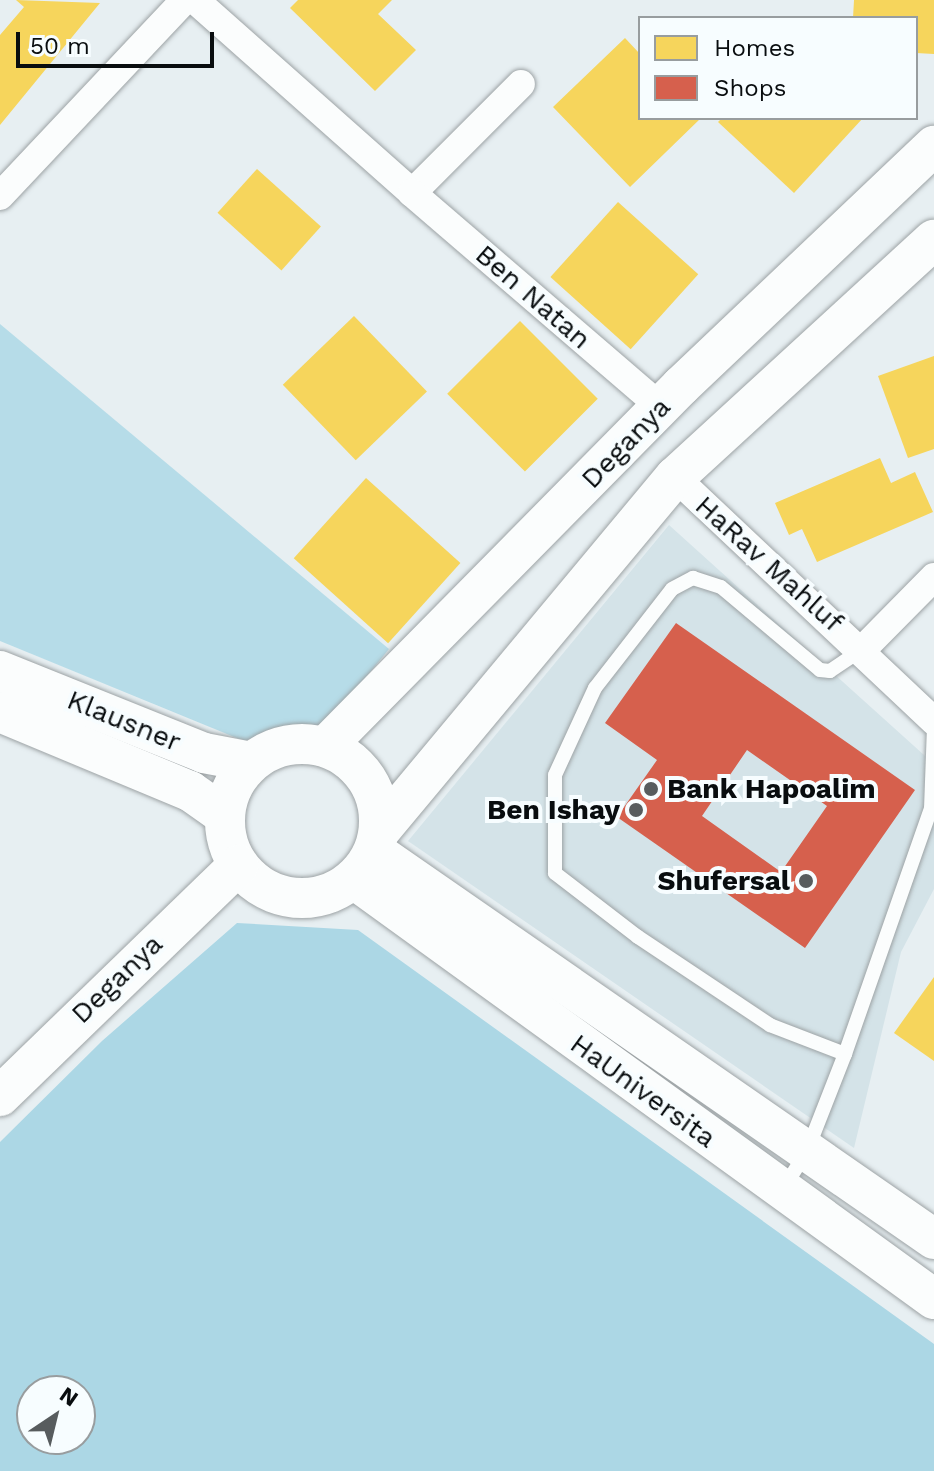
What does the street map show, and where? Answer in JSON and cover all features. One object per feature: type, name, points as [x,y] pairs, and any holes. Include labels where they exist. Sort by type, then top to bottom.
[{"type":"street","points":[[0,196],[185,0]]},
{"type":"street","name":"Ben Natan","points":[[195,0],[412,193],[654,401]]},
{"type":"street","points":[[412,193],[521,84]]},
{"type":"street","name":"Deganya","points":[[325,747],[681,386],[934,146]]},
{"type":"street","points":[[369,854],[378,806],[368,780],[350,760],[325,747],[286,746],[251,762],[234,784],[224,815],[227,842],[238,865],[257,884],[281,896],[308,898],[334,892],[369,854],[675,477],[934,240]]},
{"type":"street","name":"HaRav Mahluf","points":[[675,477],[863,649],[934,724]]},
{"type":"street","name":"HaRav Mahluf","points":[[863,649],[934,577]]},
{"type":"street","name":"Klausner","points":[[0,671],[204,753],[251,762]]},
{"type":"street","name":"Klausner","points":[[0,712],[190,791],[224,815]]},
{"type":"street","name":"HaUniversita","points":[[369,854],[934,1239]]},
{"type":"street","name":"HaUniversita","points":[[369,854],[781,1193],[934,1299]]},
{"type":"street","name":"Deganya","points":[[0,1096],[238,865]]},
{"type":"lane","points":[[845,1054],[770,1025],[638,937],[555,873],[555,775],[595,688],[672,589],[693,578],[721,587],[820,670],[830,671],[863,649]]},
{"type":"lane","points":[[781,1193],[807,1151],[845,1054],[931,809],[934,724]]},
{"type":"shaded area","points":[[0,324],[389,649],[322,731],[244,741],[0,641]]},
{"type":"shaded area","points":[[669,525],[934,764],[934,889],[901,952],[854,1148],[408,841]]},
{"type":"shaded area","points":[[237,923],[358,930],[934,1344],[934,1471],[0,1471],[0,1142],[102,1041]]},
{"type":"building: Homes","points":[[16,0],[100,3],[0,125],[0,35],[24,7]]},
{"type":"building: Homes","points":[[298,0],[392,0],[378,14],[416,50],[375,91],[290,8]]},
{"type":"building: Homes","points":[[854,0],[934,0],[934,54],[918,53],[918,16],[853,16]]},
{"type":"building: Homes","points":[[625,38],[638,52],[638,120],[699,120],[630,187],[553,107]]},
{"type":"building: Homes","points":[[720,120],[861,120],[794,193],[718,122]]},
{"type":"building: Homes","points":[[257,169],[321,227],[281,270],[218,213]]},
{"type":"building: Homes","points":[[618,202],[698,274],[631,349],[550,277]]},
{"type":"building: Homes","points":[[354,316],[427,392],[356,460],[283,385]]},
{"type":"building: Homes","points":[[520,321],[598,399],[525,472],[447,394]]},
{"type":"building: Homes","points":[[934,356],[934,449],[908,458],[878,376]]},
{"type":"building: Homes","points":[[880,458],[891,483],[915,472],[933,512],[817,562],[802,529],[789,535],[775,503]]},
{"type":"building: Homes","points":[[366,478],[460,563],[388,643],[294,558]]},
{"type":"building: Homes","points":[[934,977],[934,1061],[894,1033]]},
{"type":"building: Shops","points":[[676,623],[915,790],[805,948],[617,817],[657,760],[605,723]],"holes":[[[747,750],[827,806],[781,872],[702,816]]]},
{"type":"place","name":"Bank Hapoalim","points":[[651,789]]},
{"type":"place","name":"Ben Ishay","points":[[636,810]]},
{"type":"place","name":"Shufersal","points":[[806,881]]}]
